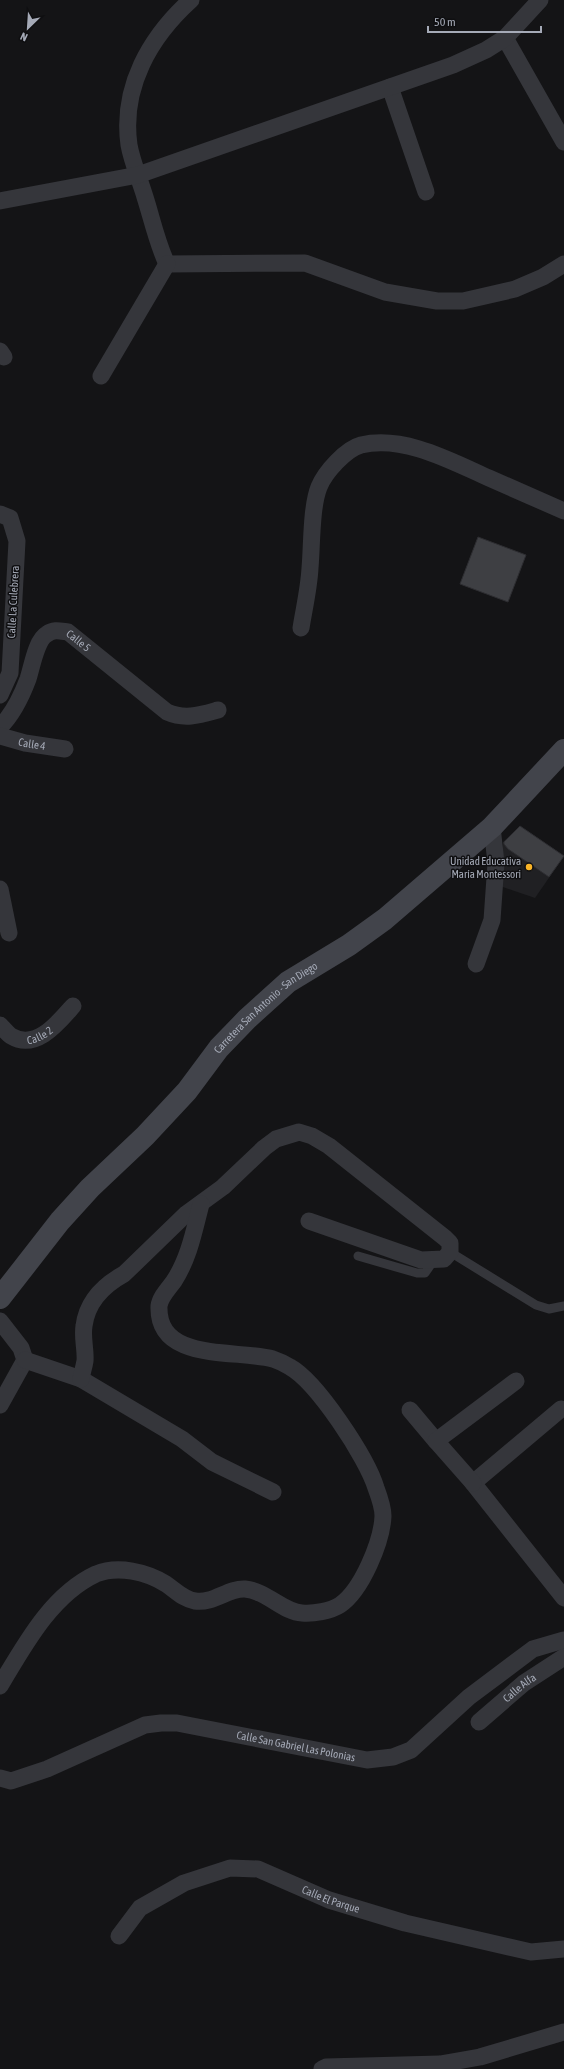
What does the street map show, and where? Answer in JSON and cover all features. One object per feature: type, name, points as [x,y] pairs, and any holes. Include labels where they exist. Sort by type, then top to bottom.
[{"type":"street","points":[[101,376],[167,264],[129,146],[127,115],[131,92],[154,40],[171,18],[191,0]]},
{"type":"street","points":[[0,201],[138,175],[453,65],[486,50],[505,38],[540,0]]},
{"type":"street","points":[[505,38],[564,142]]},
{"type":"street","points":[[390,86],[426,192]]},
{"type":"street","points":[[167,264],[305,263],[384,292],[417,298],[456,301],[490,296],[515,290],[564,264]]},
{"type":"street","points":[[301,628],[310,571],[315,512],[319,487],[329,470],[344,456],[361,446],[385,444],[406,446],[448,460],[564,511]]},
{"type":"street","name":"Calle La Culebrera","points":[[0,514],[10,518],[17,541],[10,673],[0,695]]},
{"type":"street","name":"Calle 5","points":[[0,727],[16,703],[28,680],[37,648],[46,634],[56,630],[68,632],[167,712],[176,716],[190,718],[218,710]]},
{"type":"street","name":"Calle 4","points":[[0,736],[25,743],[65,749]]},
{"type":"street","name":"Carretera San Antonio - San Diego","points":[[0,1298],[60,1221],[90,1188],[145,1136],[187,1091],[219,1048],[247,1019],[288,982],[349,945],[385,919],[492,827],[564,750]]},
{"type":"street","points":[[476,964],[492,920],[496,863],[492,827]]},
{"type":"street","points":[[1,895],[9,933]]},
{"type":"street","name":"Calle 2","points":[[0,1025],[11,1036],[25,1040],[41,1036],[55,1026],[73,1006]]},
{"type":"street","points":[[81,1379],[85,1361],[84,1326],[89,1310],[97,1294],[124,1274],[186,1214],[201,1204],[276,1139],[299,1132],[312,1136],[341,1155],[445,1238],[450,1243],[450,1252],[444,1259],[421,1260],[309,1221]]},
{"type":"street","points":[[0,1686],[19,1654],[53,1607],[76,1587],[98,1574],[110,1571],[134,1571],[152,1576],[187,1599],[195,1601],[205,1602],[238,1589],[257,1590],[301,1614],[331,1609],[340,1605],[350,1595],[370,1562],[381,1537],[383,1513],[374,1481],[357,1450],[311,1382],[292,1368],[274,1359],[200,1350],[184,1344],[163,1329],[160,1321],[159,1302],[184,1266],[201,1204]]},
{"type":"street","points":[[0,1321],[21,1348],[25,1360],[0,1406]]},
{"type":"street","points":[[25,1360],[81,1379],[182,1439],[212,1462],[273,1492]]},
{"type":"street","points":[[436,1441],[516,1381]]},
{"type":"street","points":[[473,1483],[561,1409]]},
{"type":"street","points":[[410,1410],[473,1483],[564,1598]]},
{"type":"street","name":"Calle San Gabriel Las Polonias","points":[[4,1783],[47,1769],[145,1725],[161,1723],[177,1723],[367,1760],[393,1758],[411,1750],[470,1697],[533,1649],[564,1640]]},
{"type":"street","name":"Calle Alfa","points":[[479,1722],[524,1683],[564,1658]]},
{"type":"street","name":"Calle El Parque","points":[[119,1936],[140,1908],[184,1883],[230,1868],[258,1869],[328,1900],[405,1922],[531,1952],[564,1949]]},
{"type":"street","points":[[322,2069],[326,2067],[440,2064],[480,2057],[564,2032]]},
{"type":"lane","points":[[450,1252],[536,1305],[549,1309],[564,1306]]},
{"type":"lane","points":[[358,1256],[417,1273],[425,1273],[434,1260]]},
{"type":"shaded area","name":"Unidad Educativa María Montessori","points":[[520,826],[564,856],[535,898],[500,886],[503,842]]},
{"type":"building","points":[[478,537],[526,555],[508,602],[460,584]]},
{"type":"building","points":[[520,826],[564,856],[549,877],[508,849],[504,844],[504,842]]},
{"type":"place","name":"Unidad Educativa María Montessori","points":[[529,867]]}]
